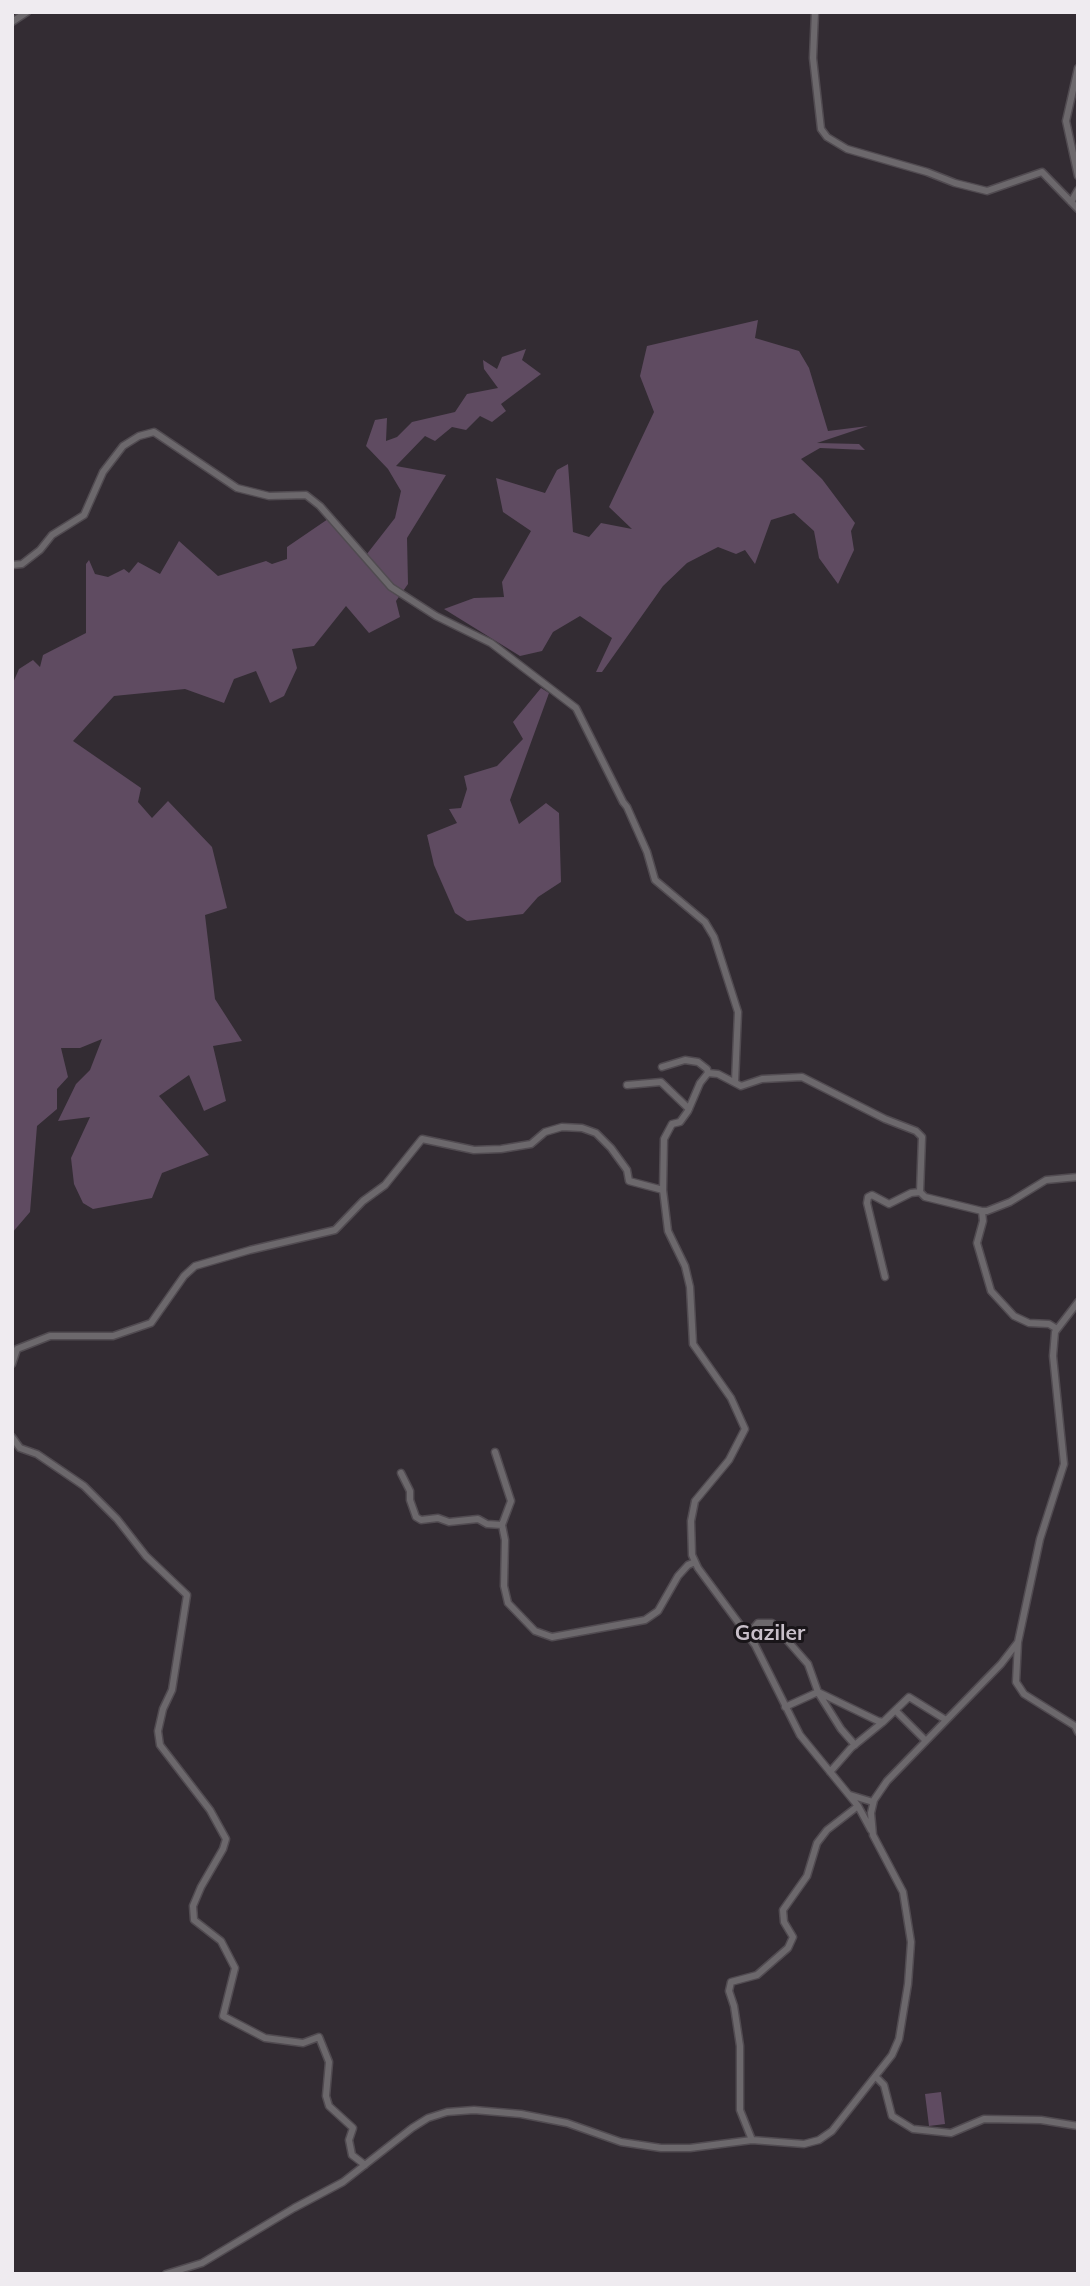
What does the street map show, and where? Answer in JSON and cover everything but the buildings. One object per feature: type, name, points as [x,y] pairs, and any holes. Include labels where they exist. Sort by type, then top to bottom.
[{"type":"street","points":[[12,22],[27,12]]},
{"type":"street","points":[[815,12],[813,58],[821,129],[827,137],[847,149],[988,191],[1042,172],[1078,209]]},
{"type":"street","points":[[1078,68],[1066,121],[1078,176]]},
{"type":"street","points":[[1071,202],[1078,190]]},
{"type":"street","points":[[12,565],[22,564],[40,550],[52,535],[84,516],[103,472],[123,446],[139,436],[154,432],[237,488],[269,496],[306,495],[328,514],[391,587],[436,616],[491,643],[576,708],[627,807],[647,852],[655,880],[705,922],[714,937],[738,1012],[735,1082]]},
{"type":"street","points":[[662,1068],[685,1060],[698,1062],[708,1073],[718,1074],[741,1086],[762,1079],[802,1077],[916,1131],[922,1136],[920,1192],[925,1197],[982,1211],[1010,1202],[1046,1180],[1078,1177]]},
{"type":"street","points":[[166,2274],[202,2263],[343,2182],[412,2127],[447,2112],[474,2110],[521,2114],[567,2123],[621,2142],[661,2148],[690,2148],[752,2140],[804,2144],[819,2140],[832,2131],[892,2055],[899,2039],[908,1984],[911,1942],[903,1892],[858,1806],[800,1735],[755,1645],[692,1555],[691,1533],[695,1501],[729,1460],[745,1429],[731,1398],[693,1344],[690,1287],[685,1266],[668,1231],[663,1191],[664,1139],[672,1124],[680,1122],[689,1109],[700,1083],[708,1073]]},
{"type":"street","points":[[627,1085],[661,1082],[689,1109]]},
{"type":"street","points":[[12,1364],[17,1349],[50,1336],[113,1336],[151,1323],[184,1276],[195,1266],[334,1230],[363,1201],[385,1185],[422,1139],[474,1150],[501,1149],[531,1144],[545,1132],[562,1127],[582,1128],[596,1133],[611,1148],[627,1170],[629,1181],[663,1191]]},
{"type":"street","points":[[884,1277],[867,1203],[869,1197],[875,1196],[889,1204],[911,1193],[920,1192]]},
{"type":"street","points":[[982,1211],[978,1251],[995,1298],[1014,1316],[1029,1323],[1049,1324],[1057,1329]]},
{"type":"street","points":[[1078,1301],[1057,1329],[1053,1356],[1064,1464],[1040,1539],[1018,1642],[1016,1682],[1024,1694],[1074,1726],[1078,1732]]},
{"type":"street","points":[[12,1437],[20,1448],[37,1454],[84,1486],[117,1519],[146,1556],[187,1595],[172,1690],[163,1709],[158,1731],[160,1745],[215,1816],[226,1839],[193,1906],[194,1920],[221,1941],[235,1969],[223,2016],[265,2038],[303,2043],[319,2037],[329,2062],[326,2096],[329,2106],[353,2128],[349,2140],[352,2155],[365,2165]]},
{"type":"street","points":[[495,1452],[512,1501],[502,1525],[505,1540],[504,1586],[508,1603],[535,1631],[552,1637],[645,1620],[658,1611],[688,1564],[695,1562]]},
{"type":"street","points":[[401,1473],[411,1491],[410,1500],[416,1517],[421,1520],[438,1518],[449,1522],[478,1519],[487,1524],[502,1525]]},
{"type":"street","points":[[755,1645],[753,1629],[758,1623],[772,1623],[778,1627],[808,1664],[818,1692],[841,1729],[855,1745]]},
{"type":"street","points":[[873,1835],[873,1802],[887,1781],[1001,1664],[1018,1642]]},
{"type":"street","points":[[785,1707],[818,1692],[884,1722]]},
{"type":"street","points":[[830,1772],[855,1745],[909,1697],[946,1720]]},
{"type":"street","points":[[896,1711],[926,1741]]},
{"type":"street","points":[[848,1794],[873,1802]]},
{"type":"street","points":[[752,2140],[740,2110],[740,2046],[729,1991],[731,1982],[757,1975],[788,1948],[793,1937],[784,1922],[783,1910],[807,1876],[817,1843],[827,1830],[858,1806]]},
{"type":"street","points":[[876,2077],[884,2085],[892,2116],[912,2129],[951,2133],[984,2119],[1041,2120],[1078,2126]]},
{"type":"shaded area","points":[[758,320],[755,338],[799,351],[809,368],[828,431],[868,426],[817,443],[859,444],[865,450],[820,448],[801,459],[822,479],[855,523],[851,531],[854,550],[838,584],[819,558],[814,531],[794,513],[771,520],[755,564],[745,550],[736,554],[718,547],[687,563],[663,586],[602,672],[596,672],[612,638],[580,616],[553,632],[542,651],[520,656],[444,609],[474,598],[504,597],[502,582],[531,531],[503,512],[496,478],[545,493],[557,470],[568,464],[573,532],[589,537],[601,523],[632,529],[609,507],[654,412],[640,376],[647,346]]},
{"type":"shaded area","points":[[526,349],[522,360],[541,374],[501,404],[506,411],[492,422],[480,416],[466,430],[452,427],[435,441],[425,436],[396,466],[446,475],[407,538],[408,584],[396,601],[400,617],[369,633],[346,606],[314,646],[292,649],[297,668],[284,696],[270,703],[256,671],[234,679],[224,703],[185,689],[114,696],[73,741],[141,788],[138,802],[152,818],[168,801],[212,847],[227,908],[205,915],[215,999],[242,1041],[213,1046],[226,1101],[204,1111],[189,1075],[159,1096],[209,1155],[162,1173],[152,1198],[93,1209],[83,1203],[74,1184],[71,1158],[90,1117],[58,1121],[76,1084],[90,1070],[102,1039],[80,1048],[61,1048],[68,1077],[57,1089],[57,1109],[37,1126],[30,1212],[12,1233],[12,685],[19,669],[33,660],[40,667],[43,655],[86,633],[86,564],[89,560],[95,574],[108,577],[124,569],[129,573],[138,562],[160,574],[179,541],[218,576],[266,561],[272,564],[287,559],[287,547],[328,519],[363,559],[395,518],[401,491],[388,469],[366,446],[375,420],[387,418],[386,441],[397,437],[412,422],[455,412],[467,394],[498,388],[484,369],[483,360],[497,369],[502,357]]},
{"type":"shaded area","points":[[541,688],[549,693],[510,800],[519,824],[546,803],[559,813],[561,882],[538,897],[523,914],[467,921],[455,913],[434,865],[427,835],[457,823],[449,809],[461,808],[467,789],[464,776],[497,766],[523,739],[513,722]]},
{"type":"shaded area","points":[[941,2092],[945,2124],[929,2126],[925,2094]]},
{"type":"district","name":"Gaziler","points":[[770,1634]]}]
